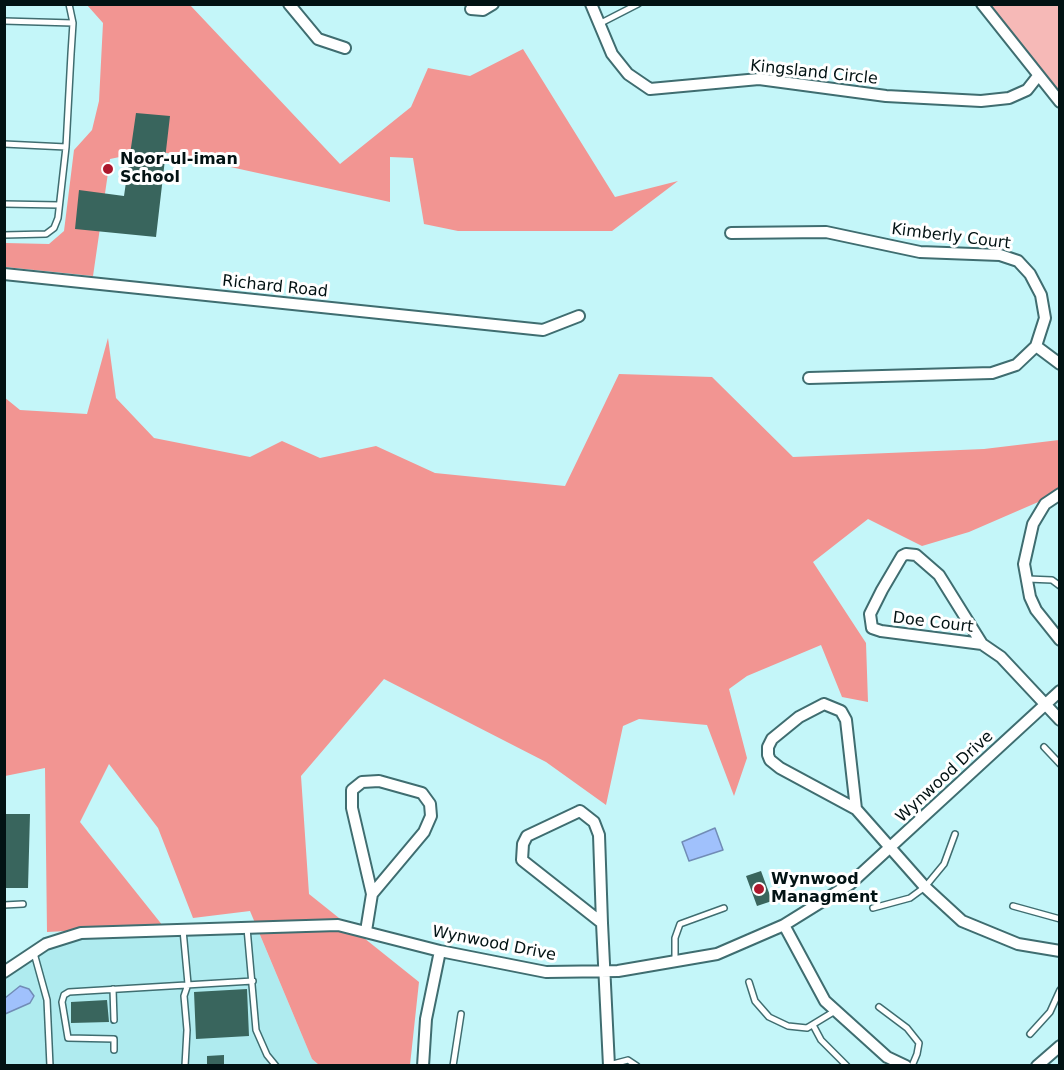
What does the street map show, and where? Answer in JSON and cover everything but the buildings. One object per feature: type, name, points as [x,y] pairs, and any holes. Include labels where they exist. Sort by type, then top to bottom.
[{"type":"street","points":[[288,4],[318,39],[345,48]]},
{"type":"street","points":[[471,9],[483,9],[493,4]]},
{"type":"street","name":"Kingsland Circle","points":[[591,4],[612,54],[628,74],[650,89],[759,79],[886,96],[981,101],[1009,98],[1026,90],[1038,76]]},
{"type":"street","points":[[982,4],[1059,102]]},
{"type":"street","name":"Kimberly Court","points":[[731,232],[826,231],[920,252],[971,252],[1000,255],[1018,261],[1030,274],[1041,295],[1045,318],[1036,346]]},
{"type":"street","name":"Richard Road","points":[[4,274],[543,330],[579,316]]},
{"type":"street","points":[[809,378],[992,373],[1016,365],[1036,346],[1059,364]]},
{"type":"street","points":[[1059,494],[1045,504],[1033,524],[1024,564],[1036,610],[1059,640]]},
{"type":"street","name":"Doe Court","points":[[982,644],[872,628],[870,614],[902,556],[916,555],[939,575],[982,644],[1000,657],[1046,704]]},
{"type":"street","name":"Wynwood Drive","points":[[4,972],[58,938],[81,933],[338,925],[440,951],[546,972],[618,971],[717,954],[784,925],[828,900],[890,849],[1059,691]]},
{"type":"street","points":[[856,808],[846,720],[842,711],[833,706],[824,704],[815,707],[772,739],[768,747],[770,760],[856,808],[925,887],[962,921],[1018,944],[1059,951]]},
{"type":"street","points":[[1046,704],[1059,720]]},
{"type":"street","points":[[366,931],[372,894],[352,808],[352,790],[362,782],[379,782],[422,793],[430,804],[431,816],[424,832],[372,894]]},
{"type":"street","points":[[602,923],[526,865],[522,851],[527,836],[580,811],[594,822],[599,835],[602,923],[603,971],[609,1065]]},
{"type":"street","points":[[784,925],[825,1001],[887,1057],[906,1065]]},
{"type":"street","points":[[423,1065],[426,1019],[440,951]]},
{"type":"street","points":[[1037,1065],[1059,1046]]},
{"type":"lane","points":[[4,235],[46,234],[54,228],[66,147],[73,23],[69,4]]},
{"type":"lane","points":[[599,24],[638,4]]},
{"type":"lane","points":[[4,21],[73,23]]},
{"type":"lane","points":[[4,144],[66,147]]},
{"type":"lane","points":[[4,204],[59,205]]},
{"type":"lane","points":[[1028,579],[1052,580],[1059,586]]},
{"type":"lane","points":[[1044,747],[1059,764]]},
{"type":"lane","points":[[873,908],[910,898],[925,887],[944,864],[955,834]]},
{"type":"lane","points":[[4,905],[23,904]]},
{"type":"lane","points":[[1013,906],[1059,919]]},
{"type":"lane","points":[[675,961],[675,938],[680,924],[724,908]]},
{"type":"lane","points":[[247,928],[256,1030],[267,1054],[276,1065]]},
{"type":"lane","points":[[183,930],[188,984],[184,996],[187,1030],[185,1065]]},
{"type":"lane","points":[[34,951],[47,1000],[50,1065]]},
{"type":"lane","points":[[114,1050],[114,1039],[68,1038],[62,1002],[64,995],[69,992],[253,981]]},
{"type":"lane","points":[[748,982],[755,1001],[769,1017],[788,1026],[807,1028],[835,1011]]},
{"type":"lane","points":[[113,989],[114,1020]]},
{"type":"lane","points":[[1030,1034],[1050,1012],[1059,990]]},
{"type":"lane","points":[[879,1006],[907,1028],[919,1043],[912,1065]]},
{"type":"lane","points":[[453,1065],[460,1014]]},
{"type":"lane","points":[[813,1025],[821,1040],[847,1065]]},
{"type":"lane","points":[[609,1065],[628,1060],[637,1065]]},
{"type":"shaded area","points":[[87,5],[190,5],[340,164],[411,107],[428,68],[470,76],[523,49],[615,197],[678,181],[612,231],[458,231],[424,224],[413,158],[390,157],[390,202],[153,150],[110,159],[93,276],[5,267],[5,243],[49,244],[64,231],[74,150],[92,130],[99,101],[103,23]]},
{"type":"shaded area","points":[[982,5],[1059,5],[1059,102]]},
{"type":"shaded area","points":[[108,338],[116,398],[154,438],[250,457],[282,441],[320,458],[376,446],[435,473],[565,486],[619,374],[712,377],[793,457],[984,449],[1059,440],[1059,493],[969,532],[922,546],[868,519],[813,562],[866,643],[868,702],[842,697],[821,645],[747,676],[729,689],[747,758],[734,796],[707,725],[639,719],[623,726],[606,805],[546,762],[384,679],[301,776],[309,894],[419,982],[410,1065],[319,1065],[312,1059],[250,911],[193,918],[158,828],[109,764],[80,822],[163,926],[47,932],[45,768],[5,776],[4,397],[20,410],[87,414]]},
{"type":"shaded area","points":[[715,828],[723,850],[689,861],[682,842]]},
{"type":"shaded area","points":[[257,928],[312,1059],[319,1065],[5,1066],[5,972],[58,938]]},
{"type":"shaded area","points":[[20,986],[29,989],[34,996],[30,1003],[5,1014],[5,998]]},
{"type":"place","name":"Noor-ul-iman School","points":[[108,169]]},
{"type":"place","name":"Wynwood Managment","points":[[759,889]]}]
